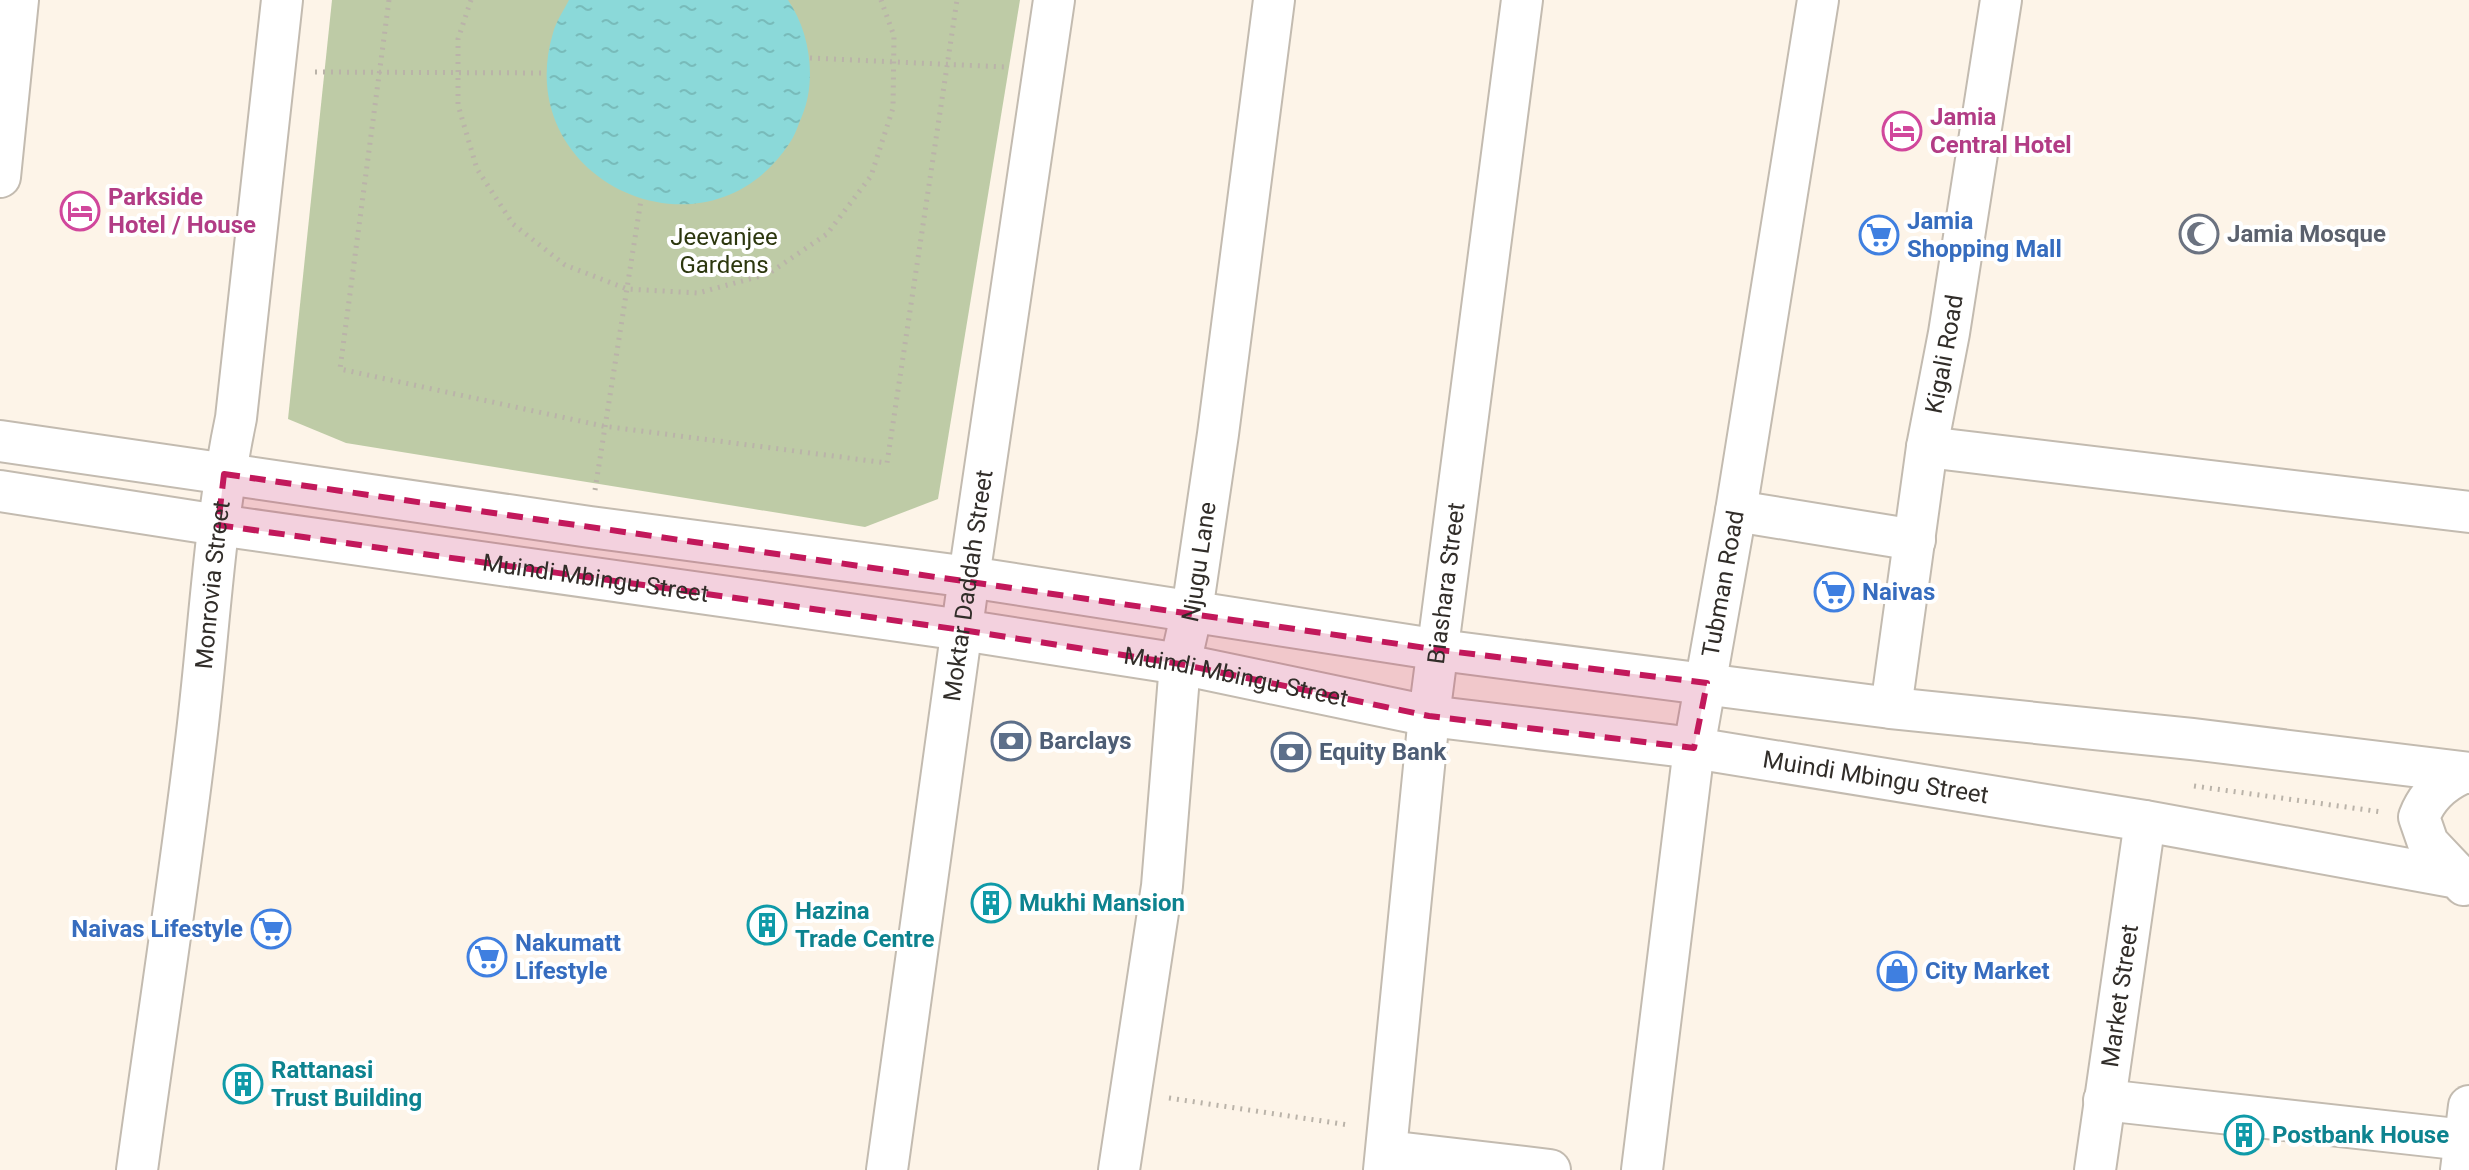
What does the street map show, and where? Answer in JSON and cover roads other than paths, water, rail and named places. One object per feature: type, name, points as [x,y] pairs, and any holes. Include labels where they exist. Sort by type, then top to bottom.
[{"type":"street","points":[[0,177],[18,0]]},
{"type":"street","name":"Monrovia Street","points":[[137,1170],[196,748],[218,525],[224,474],[236,418],[282,0]]},
{"type":"street","name":"Moktar Daddah Street","points":[[887,1170],[969,577],[1054,0]]},
{"type":"street","name":"Njugu Lane","points":[[1119,1170],[1162,886],[1180,664],[1192,611],[1274,0]]},
{"type":"street","name":"Biashara Street","points":[[1387,1151],[1429,716],[1440,650],[1522,0]]},
{"type":"street","name":"Tubman Road","points":[[1642,1170],[1694,748],[1736,511],[1818,0]]},
{"type":"street","name":"Kigali Road","points":[[1891,708],[1927,447],[1949,333],[2001,0]]},
{"type":"street","name":"Muindi Mbingu Street","points":[[0,441],[590,527],[969,577],[1440,650],[1891,708],[2192,739],[2466,773]]},
{"type":"street","points":[[1927,447],[2469,512]]},
{"type":"street","name":"Muindi Mbingu Street","points":[[0,491],[1180,664],[1429,716],[1694,748],[2145,821],[2467,887]]},
{"type":"street","points":[[1736,511],[1915,540]]},
{"type":"street","points":[[2466,773],[2448,780],[2433,793],[2419,817],[2428,843],[2467,887]]},
{"type":"street","name":"Market Street","points":[[2095,1170],[2145,821]]},
{"type":"street","points":[[2104,1100],[2465,1138]]},
{"type":"street","points":[[1387,1151],[1550,1170]]},
{"type":"water","points":[[569,0],[788,0],[802,27],[810,72],[807,102],[791,141],[753,182],[710,201],[666,203],[623,191],[586,166],[560,130],[547,85],[553,33]]},
{"type":"place","name":"Jamia Central Hotel","points":[[1902,131]]},
{"type":"place","name":"Parkside Hotel / House","points":[[80,211]]},
{"type":"place","name":"Jamia Mosque","points":[[2199,234]]},
{"type":"place","name":"Jamia Shopping Mall","points":[[1879,235]]},
{"type":"place","name":"Naivas","points":[[1834,592]]},
{"type":"place","name":"Barclays","points":[[1011,741]]},
{"type":"place","name":"Equity Bank","points":[[1291,752]]},
{"type":"place","name":"Mukhi Mansion","points":[[991,903]]},
{"type":"place","name":"Hazina Trade Centre","points":[[767,925]]},
{"type":"place","name":"Naivas Lifestyle","points":[[271,929]]},
{"type":"place","name":"Nakumatt Lifestyle","points":[[487,957]]},
{"type":"place","name":"City Market","points":[[1897,971]]},
{"type":"place","name":"Rattanasi Trust Building","points":[[243,1084]]},
{"type":"place","name":"Postbank House","points":[[2244,1135]]},
{"type":"park label","name":"Jeevanjee Gardens","points":[[724,251]]}]
